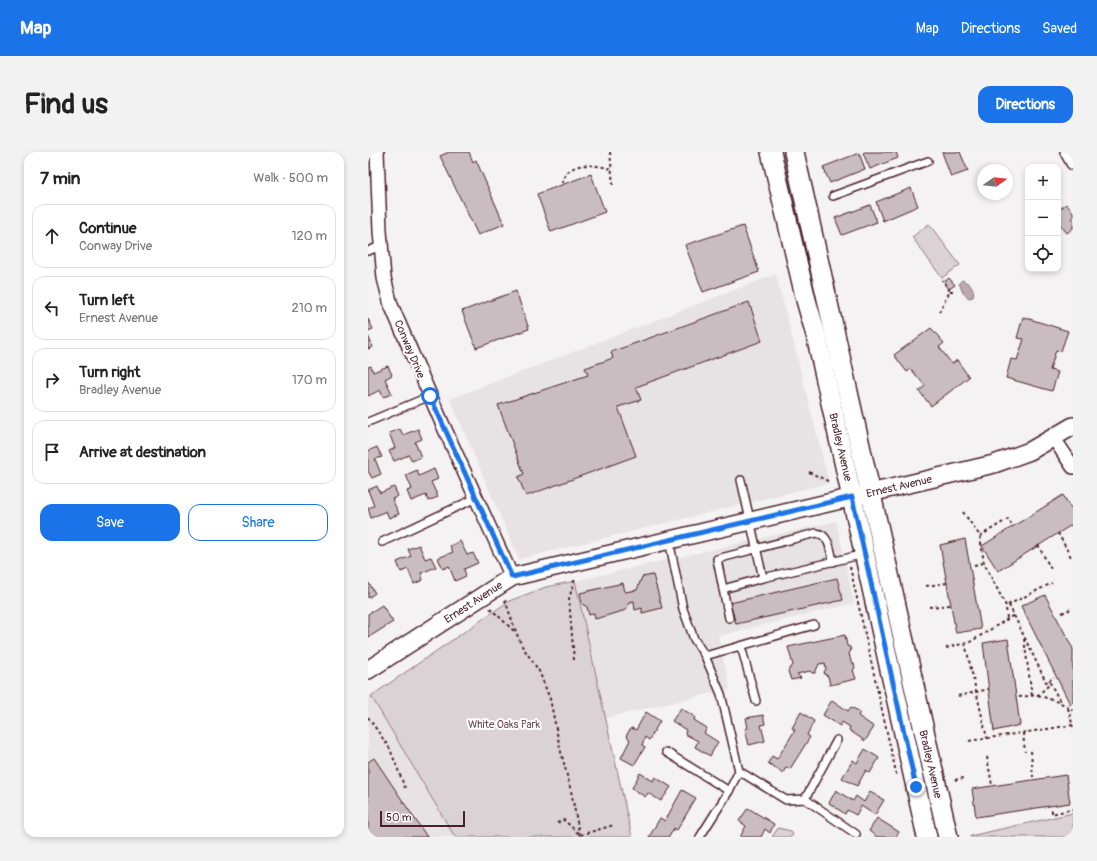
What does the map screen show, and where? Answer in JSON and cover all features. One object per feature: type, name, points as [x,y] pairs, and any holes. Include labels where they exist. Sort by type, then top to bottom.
[{"type":"main road","name":"Bradley Avenue","points":[[771,152],[816,336],[927,837]]},
{"type":"main road","name":"Bradley Avenue","points":[[794,152],[948,837]]},
{"type":"street","name":"Conway Drive","points":[[377,152],[381,246],[384,278],[391,305],[430,396],[512,577]]},
{"type":"street","points":[[1067,152],[1073,163]]},
{"type":"street","name":"Ernest Avenue","points":[[368,670],[512,577],[994,464],[1030,451],[1073,426]]},
{"type":"street","points":[[1053,437],[1073,467]]},
{"type":"lane","points":[[833,196],[928,161]]},
{"type":"lane","points":[[368,251],[381,246]]},
{"type":"lane","points":[[368,422],[430,396]]},
{"type":"lane","points":[[741,480],[763,578]]},
{"type":"lane","points":[[382,542],[476,498]]},
{"type":"lane","points":[[729,618],[717,559],[816,533],[827,539],[833,562]]},
{"type":"lane","points":[[669,540],[683,609],[694,639],[705,656],[721,694],[739,771],[729,791],[700,837]]},
{"type":"lane","points":[[723,588],[856,556]]},
{"type":"lane","points":[[705,656],[814,625]]},
{"type":"lane","points":[[742,646],[756,701]]},
{"type":"lane","points":[[805,799],[837,740]]},
{"type":"lane","points":[[666,752],[729,791]]},
{"type":"lane","points":[[739,771],[786,800],[805,799],[856,834]]},
{"type":"path","points":[[610,152],[613,185]]},
{"type":"path","points":[[562,183],[566,173],[574,168],[596,164],[611,169]]},
{"type":"path","points":[[942,280],[950,291]]},
{"type":"path","points":[[950,291],[956,291]]},
{"type":"path","points":[[939,312],[950,291]]},
{"type":"path","points":[[809,472],[830,482]]},
{"type":"path","points":[[963,512],[980,536],[984,563],[1014,615],[1046,682],[1049,681]]},
{"type":"path","points":[[980,536],[1008,519],[1012,527]]},
{"type":"path","points":[[1058,533],[1072,558]]},
{"type":"path","points":[[1038,545],[1052,571]]},
{"type":"path","points":[[848,558],[898,783]]},
{"type":"path","points":[[974,565],[984,563]]},
{"type":"path","points":[[574,660],[568,599],[575,578]]},
{"type":"path","points":[[926,586],[947,583]]},
{"type":"path","points":[[1008,605],[1052,583]]},
{"type":"path","points":[[505,600],[522,646],[539,671],[550,699],[580,836]]},
{"type":"path","points":[[929,607],[951,605]]},
{"type":"path","points":[[1007,620],[1008,605]]},
{"type":"path","points":[[490,608],[516,632]]},
{"type":"path","points":[[1062,613],[1073,608]]},
{"type":"path","points":[[946,648],[970,642],[1014,615]]},
{"type":"path","points":[[1023,635],[1032,696]]},
{"type":"path","points":[[965,643],[987,738]]},
{"type":"path","points":[[1049,681],[1054,678]]},
{"type":"path","points":[[1049,681],[1061,703]]},
{"type":"path","points":[[1038,695],[1050,684]]},
{"type":"path","points":[[958,696],[989,689]]},
{"type":"path","points":[[1019,697],[1038,695],[1061,703],[1073,710]]},
{"type":"path","points":[[969,741],[1073,726],[1068,707]]},
{"type":"path","points":[[368,716],[390,749],[405,788]]},
{"type":"path","points":[[1023,732],[1025,752]]},
{"type":"path","points":[[1031,751],[1033,777]]},
{"type":"path","points":[[987,758],[992,785]]},
{"type":"path","points":[[955,780],[964,778]]},
{"type":"path","points":[[1052,810],[1052,814],[1073,809]]},
{"type":"path","points":[[557,823],[564,820],[580,836]]},
{"type":"path","points":[[580,836],[614,825]]},
{"type":"shaded area","points":[[776,274],[829,483],[519,559],[450,399]]},
{"type":"shaded area","points":[[962,280],[973,289],[973,297],[969,298],[963,293],[959,283]]},
{"type":"shaded area","points":[[836,521],[854,603],[718,636],[730,689],[605,718],[575,581]]},
{"type":"shaded area","points":[[371,696],[455,837],[368,837],[368,698]]},
{"type":"green space","points":[[929,224],[960,265],[942,278],[912,237]]},
{"type":"green space","name":"White Oaks Park","points":[[575,581],[632,837],[455,837],[371,696],[509,601],[546,587]]},
{"type":"green space","points":[[1073,813],[1073,837],[970,837],[970,836]]},
{"type":"green space","points":[[778,828],[791,831],[793,835],[791,837],[772,837]]},
{"type":"building","points":[[449,152],[469,152],[473,162],[476,160],[504,224],[478,235],[440,156]]},
{"type":"building","points":[[896,152],[898,158],[870,169],[863,153]]},
{"type":"building","points":[[942,152],[960,152],[968,171],[951,177]]},
{"type":"building","points":[[859,153],[865,169],[830,183],[823,167]]},
{"type":"building","points":[[591,174],[605,212],[551,232],[537,194]]},
{"type":"building","points":[[911,188],[918,206],[883,221],[876,202]]},
{"type":"building","points":[[1066,204],[1073,212],[1073,228],[1067,233],[1061,226],[1061,208]]},
{"type":"building","points":[[870,205],[877,222],[842,235],[835,218]]},
{"type":"building","points":[[743,226],[759,272],[703,292],[685,245]]},
{"type":"building","points":[[949,278],[955,285],[949,289],[944,282]]},
{"type":"building","points":[[516,291],[529,329],[476,348],[462,311]]},
{"type":"building","points":[[749,302],[762,341],[636,387],[641,400],[618,407],[636,456],[526,496],[518,477],[524,474],[498,405],[588,375],[585,368],[613,358],[611,352]]},
{"type":"building","points":[[1023,317],[1068,331],[1061,351],[1056,350],[1050,370],[1058,372],[1052,391],[1006,378],[1011,359],[1017,360],[1024,339],[1017,338]]},
{"type":"building","points":[[368,319],[373,329],[368,331]]},
{"type":"building","points":[[931,328],[944,343],[939,347],[952,364],[957,360],[969,377],[931,406],[919,391],[925,386],[911,369],[907,372],[894,355]]},
{"type":"building","points":[[368,336],[373,347],[368,349]]},
{"type":"building","points":[[371,366],[373,372],[388,366],[392,375],[385,379],[392,394],[383,397],[380,390],[368,396],[368,367]]},
{"type":"building","points":[[400,429],[403,435],[418,429],[422,439],[415,442],[421,457],[412,461],[409,455],[394,461],[389,451],[395,448],[389,433]]},
{"type":"building","points":[[377,447],[382,457],[375,459],[381,474],[372,478],[368,471],[368,451]]},
{"type":"building","points":[[434,469],[438,479],[431,482],[438,497],[428,501],[426,495],[411,501],[407,491],[412,489],[406,475],[417,470],[419,476]]},
{"type":"building","points":[[377,486],[380,493],[394,487],[398,496],[392,499],[399,514],[389,518],[386,511],[371,518],[368,508],[374,506],[368,490]]},
{"type":"building","points":[[1063,495],[1073,512],[1073,524],[998,571],[982,546]]},
{"type":"building","points":[[965,539],[981,629],[956,633],[940,545]]},
{"type":"building","points":[[460,541],[467,555],[473,553],[478,563],[464,569],[466,576],[455,581],[449,566],[443,569],[438,558],[453,552],[450,546]]},
{"type":"building","points":[[419,545],[425,559],[431,557],[436,567],[421,573],[423,580],[414,584],[408,569],[401,572],[397,562],[411,556],[408,549]]},
{"type":"building","points":[[653,575],[662,608],[642,613],[642,608],[635,610],[634,601],[629,602],[626,610],[595,619],[594,613],[589,615],[587,607],[582,604],[580,593],[623,583],[625,592],[637,590],[642,577]]},
{"type":"building","points":[[837,578],[843,600],[736,624],[730,603]]},
{"type":"building","points":[[368,582],[375,593],[368,598]]},
{"type":"building","points":[[1045,595],[1073,649],[1073,702],[1070,704],[1021,606]]},
{"type":"building","points":[[382,605],[393,622],[369,637],[368,614]]},
{"type":"building","points":[[845,635],[847,646],[850,647],[851,651],[849,653],[851,662],[854,664],[855,668],[853,670],[856,679],[830,685],[828,676],[825,675],[824,672],[826,669],[825,663],[819,664],[815,673],[810,671],[797,674],[801,678],[791,680],[788,671],[793,665],[788,647]]},
{"type":"building","points":[[1008,639],[1020,725],[994,731],[983,643]]},
{"type":"building","points":[[832,700],[848,711],[851,707],[860,712],[858,716],[874,727],[865,741],[849,730],[850,727],[842,722],[840,726],[823,715]]},
{"type":"building","points":[[681,708],[695,717],[694,720],[707,728],[704,733],[718,742],[710,756],[695,747],[698,741],[685,734],[686,730],[672,721]]},
{"type":"building","points":[[646,712],[660,721],[649,740],[645,737],[642,745],[645,747],[634,765],[621,758],[630,740],[626,736],[631,728],[636,730]]},
{"type":"building","points":[[801,712],[814,721],[807,735],[810,737],[790,769],[786,767],[783,773],[768,763],[772,756],[777,759],[795,730],[792,728]]},
{"type":"building","points":[[763,715],[765,724],[761,725],[765,741],[749,745],[745,729],[748,728],[746,718]]},
{"type":"building","points":[[865,749],[879,758],[870,773],[866,770],[857,786],[842,778],[853,760],[857,763]]},
{"type":"building","points":[[374,758],[427,837],[368,837],[368,762]]},
{"type":"building","points":[[640,773],[653,781],[655,777],[671,787],[661,801],[648,793],[645,797],[632,788]]},
{"type":"building","points":[[1066,775],[1070,803],[976,817],[972,789]]},
{"type":"building","points":[[682,790],[696,798],[677,830],[674,828],[669,837],[649,837],[660,818],[665,821]]},
{"type":"building","points":[[836,790],[853,801],[856,796],[864,802],[870,792],[884,800],[875,815],[861,806],[856,815],[847,810],[845,814],[829,803]]},
{"type":"building","points":[[748,808],[774,824],[770,833],[765,829],[761,837],[740,837],[746,826],[739,821]]},
{"type":"building","points":[[877,818],[899,832],[896,837],[877,837],[869,831]]},
{"type":"route","points":[[430,396],[512,577],[852,497],[916,787]]}]
